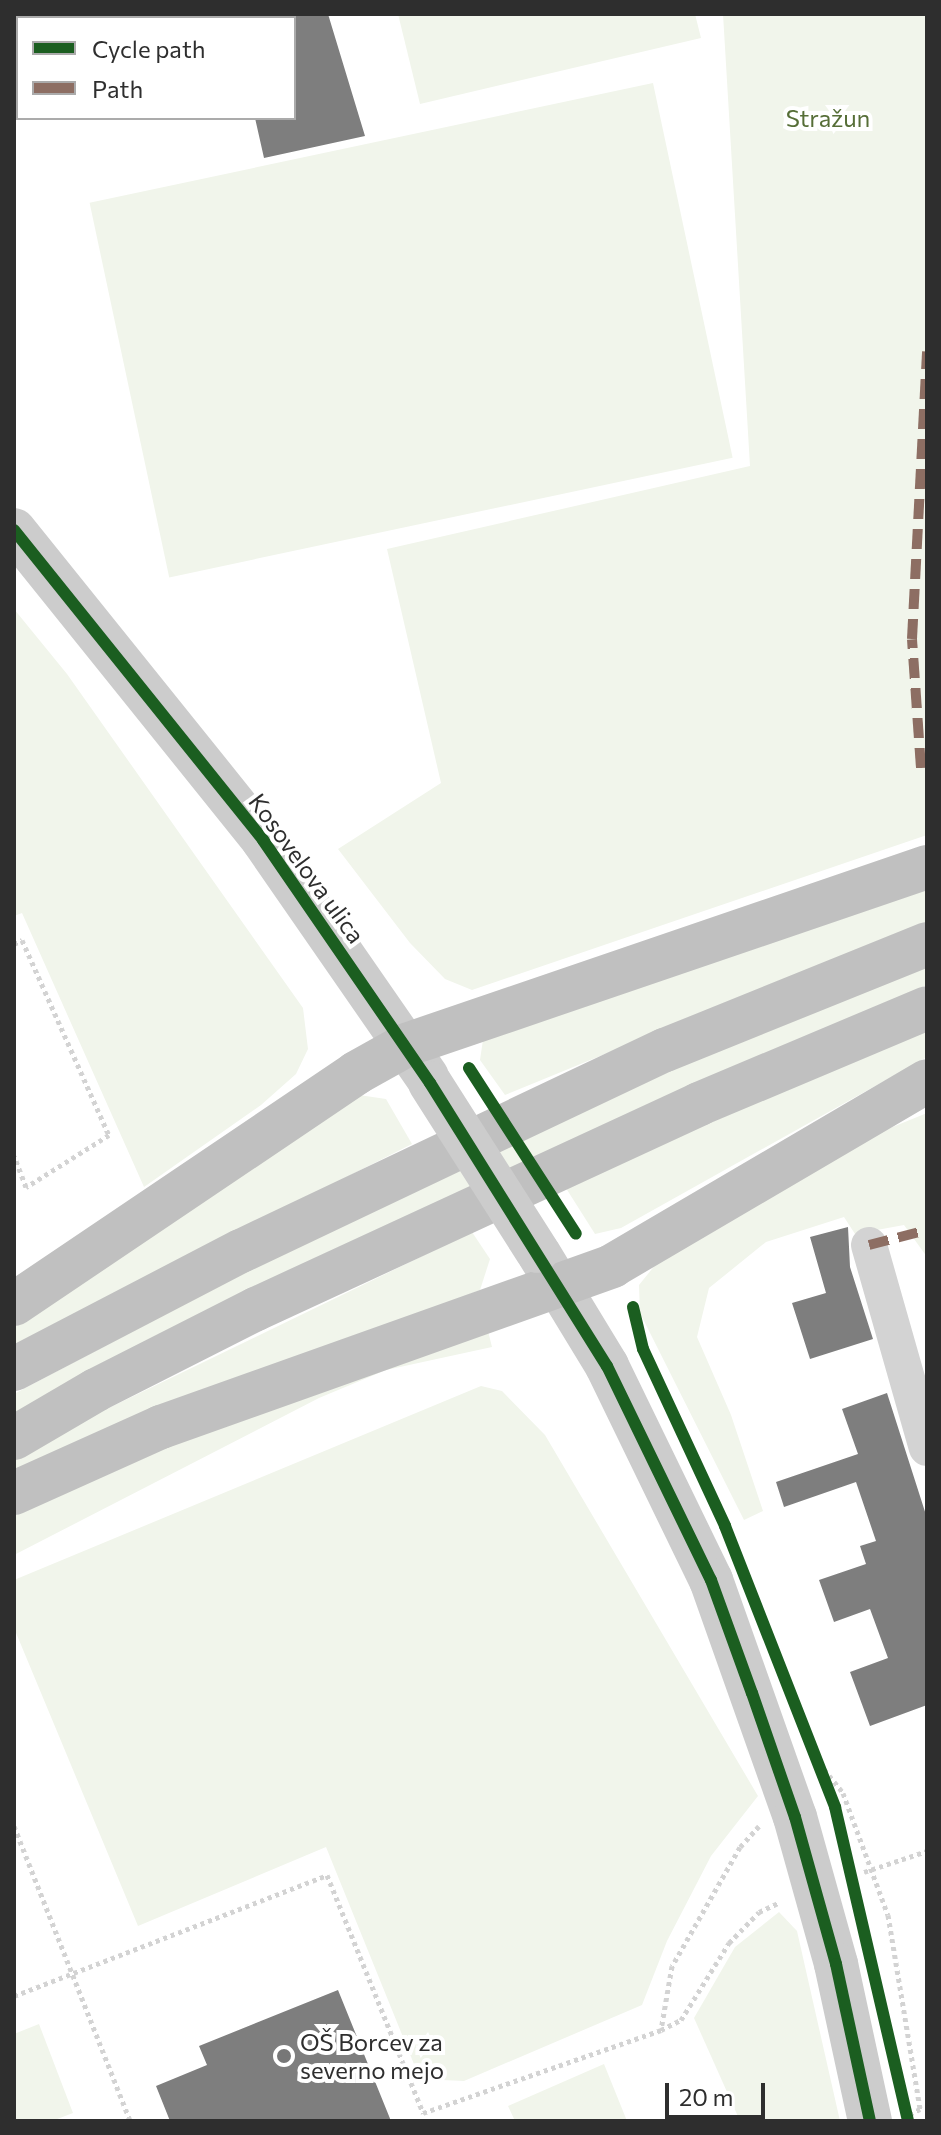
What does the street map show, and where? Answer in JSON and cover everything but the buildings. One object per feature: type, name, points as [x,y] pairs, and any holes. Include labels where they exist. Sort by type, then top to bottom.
[{"type":"highway","points":[[14,1304],[356,1073],[406,1045],[927,867]]},
{"type":"highway","points":[[14,1369],[241,1251],[665,1050],[927,944]]},
{"type":"highway","points":[[14,1438],[96,1390],[256,1309],[699,1104],[927,1008]]},
{"type":"highway","points":[[14,1493],[161,1427],[560,1289],[612,1266],[927,1081]]},
{"type":"street","name":"Kosovelova ulica","points":[[14,530],[263,840],[406,1045],[607,1366],[711,1580],[795,1817],[836,1964],[895,2119]]},
{"type":"street","points":[[869,1245],[927,1448]]},
{"type":"path","points":[[14,944],[22,940],[109,1135],[26,1187],[14,1156]]},
{"type":"path","points":[[813,1749],[842,1838]]},
{"type":"path","points":[[819,1762],[843,1793],[867,1872],[888,1915],[920,2109],[895,2119],[900,2084]]},
{"type":"path","points":[[661,2030],[672,1966],[740,1847],[765,1820]]},
{"type":"path","points":[[14,1826],[130,2121]]},
{"type":"path","points":[[867,1872],[927,1851]]},
{"type":"path","points":[[849,1869],[853,1884]]},
{"type":"path","points":[[14,1996],[327,1875],[423,2113],[661,2030],[681,2020],[729,1943],[759,1912],[782,1901]]},
{"type":"green space","points":[[398,14],[695,14],[701,38],[420,104]]},
{"type":"green space","name":"Stražun","points":[[723,14],[927,14],[927,835],[472,990],[445,979],[410,943],[338,849],[441,783],[387,549],[750,466]]},
{"type":"green space","points":[[653,83],[733,458],[169,577],[90,203]]},
{"type":"green space","points":[[14,609],[67,674],[303,1008],[308,1049],[296,1074],[261,1105],[144,1187],[22,913],[14,916]]},
{"type":"green space","points":[[927,880],[927,922],[505,1095],[480,1060],[484,1033]]},
{"type":"green space","points":[[927,964],[927,985],[753,1059],[14,1413],[14,1394],[316,1234],[642,1083]]},
{"type":"green space","points":[[927,1030],[927,1057],[621,1228],[595,1234],[564,1185]]},
{"type":"green space","points":[[359,1095],[386,1099],[412,1144],[14,1345],[14,1323]]},
{"type":"green space","points":[[927,1113],[927,1257],[904,1225],[855,1234],[844,1217],[766,1242],[709,1288],[697,1337],[731,1415],[763,1511],[744,1520],[640,1313],[639,1285],[656,1264],[868,1137]]},
{"type":"green space","points":[[472,1232],[490,1259],[480,1290],[14,1475],[14,1456],[49,1437]]},
{"type":"green space","points":[[487,1327],[492,1347],[386,1370],[319,1398],[14,1555],[14,1510],[80,1478]]},
{"type":"green space","points":[[481,1386],[502,1391],[545,1435],[758,1796],[711,1856],[667,1941],[642,2005],[464,2081],[420,2079],[326,1847],[138,1926],[14,1628],[14,1580]]},
{"type":"green space","points":[[779,1912],[797,1931],[840,2121],[740,2121],[694,2018],[735,1947]]},
{"type":"green space","points":[[39,2024],[73,2113],[52,2121],[14,2121],[14,2034]]},
{"type":"green space","points":[[604,2064],[627,2121],[515,2121],[508,2106]]},
{"type":"marked path","points":[[921,768],[912,639],[927,351]]},
{"type":"marked path","points":[[869,1245],[927,1230]]},
{"type":"cycle path","points":[[14,530],[263,840],[430,1083],[607,1366],[711,1580],[752,1693],[795,1817],[836,1964],[870,2121]]},
{"type":"cycle path","points":[[469,1068],[576,1234]]},
{"type":"cycle path","points":[[633,1307],[643,1349],[725,1526],[835,1807],[908,2121]]},
{"type":"place","name":"OŠ Borcev za severno mejo","points":[[284,2056]]}]
